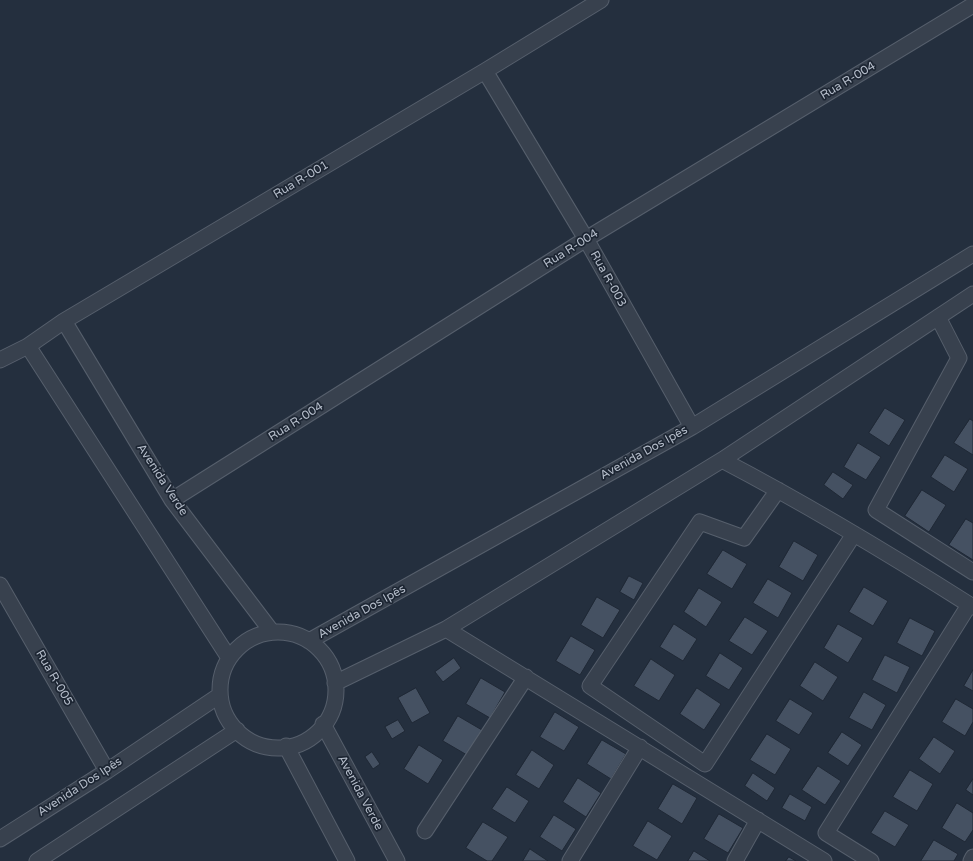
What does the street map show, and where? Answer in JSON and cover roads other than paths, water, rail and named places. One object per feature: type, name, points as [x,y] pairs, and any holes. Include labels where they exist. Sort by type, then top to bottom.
[{"type":"street","name":"Rua R-001","points":[[0,360],[28,346],[64,321],[601,0]]},
{"type":"street","name":"Rua R-004","points":[[172,500],[586,239],[973,5]]},
{"type":"street","name":"Rua R-003","points":[[484,71],[586,239],[692,427]]},
{"type":"street","name":"Avenida Dos Ipês","points":[[309,641],[692,427],[973,254]]},
{"type":"street","points":[[335,683],[446,629],[722,460],[973,294]]},
{"type":"street","points":[[938,317],[959,358],[876,510],[973,572]]},
{"type":"street","name":"Avenida Verde","points":[[64,321],[172,500],[272,632]]},
{"type":"street","points":[[28,346],[229,658]]},
{"type":"street","points":[[722,460],[778,490],[854,534],[971,606],[826,833],[871,861]]},
{"type":"street","points":[[778,490],[744,538],[700,522],[590,686],[705,764],[854,534]]},
{"type":"street","name":"Rua R-005","points":[[0,585],[107,770]]},
{"type":"street","points":[[446,629],[824,861]]},
{"type":"street","points":[[272,632],[285,632],[298,635],[319,649],[327,660],[335,683],[333,708],[320,729],[299,743],[273,747],[248,739],[237,730],[229,720],[223,708],[220,695],[220,682],[223,670],[229,658],[237,648],[248,640],[272,632]]},
{"type":"street","points":[[425,831],[526,677]]},
{"type":"street","name":"Avenida Dos Ipês","points":[[0,838],[107,770],[220,695]]},
{"type":"street","name":"Avenida Verde","points":[[323,724],[397,861]]},
{"type":"street","points":[[37,861],[237,730]]},
{"type":"street","points":[[286,746],[347,861]]},
{"type":"street","points":[[570,861],[640,748]]},
{"type":"street","points":[[735,861],[758,820]]},
{"type":"street","points":[[971,861],[973,857]]}]
